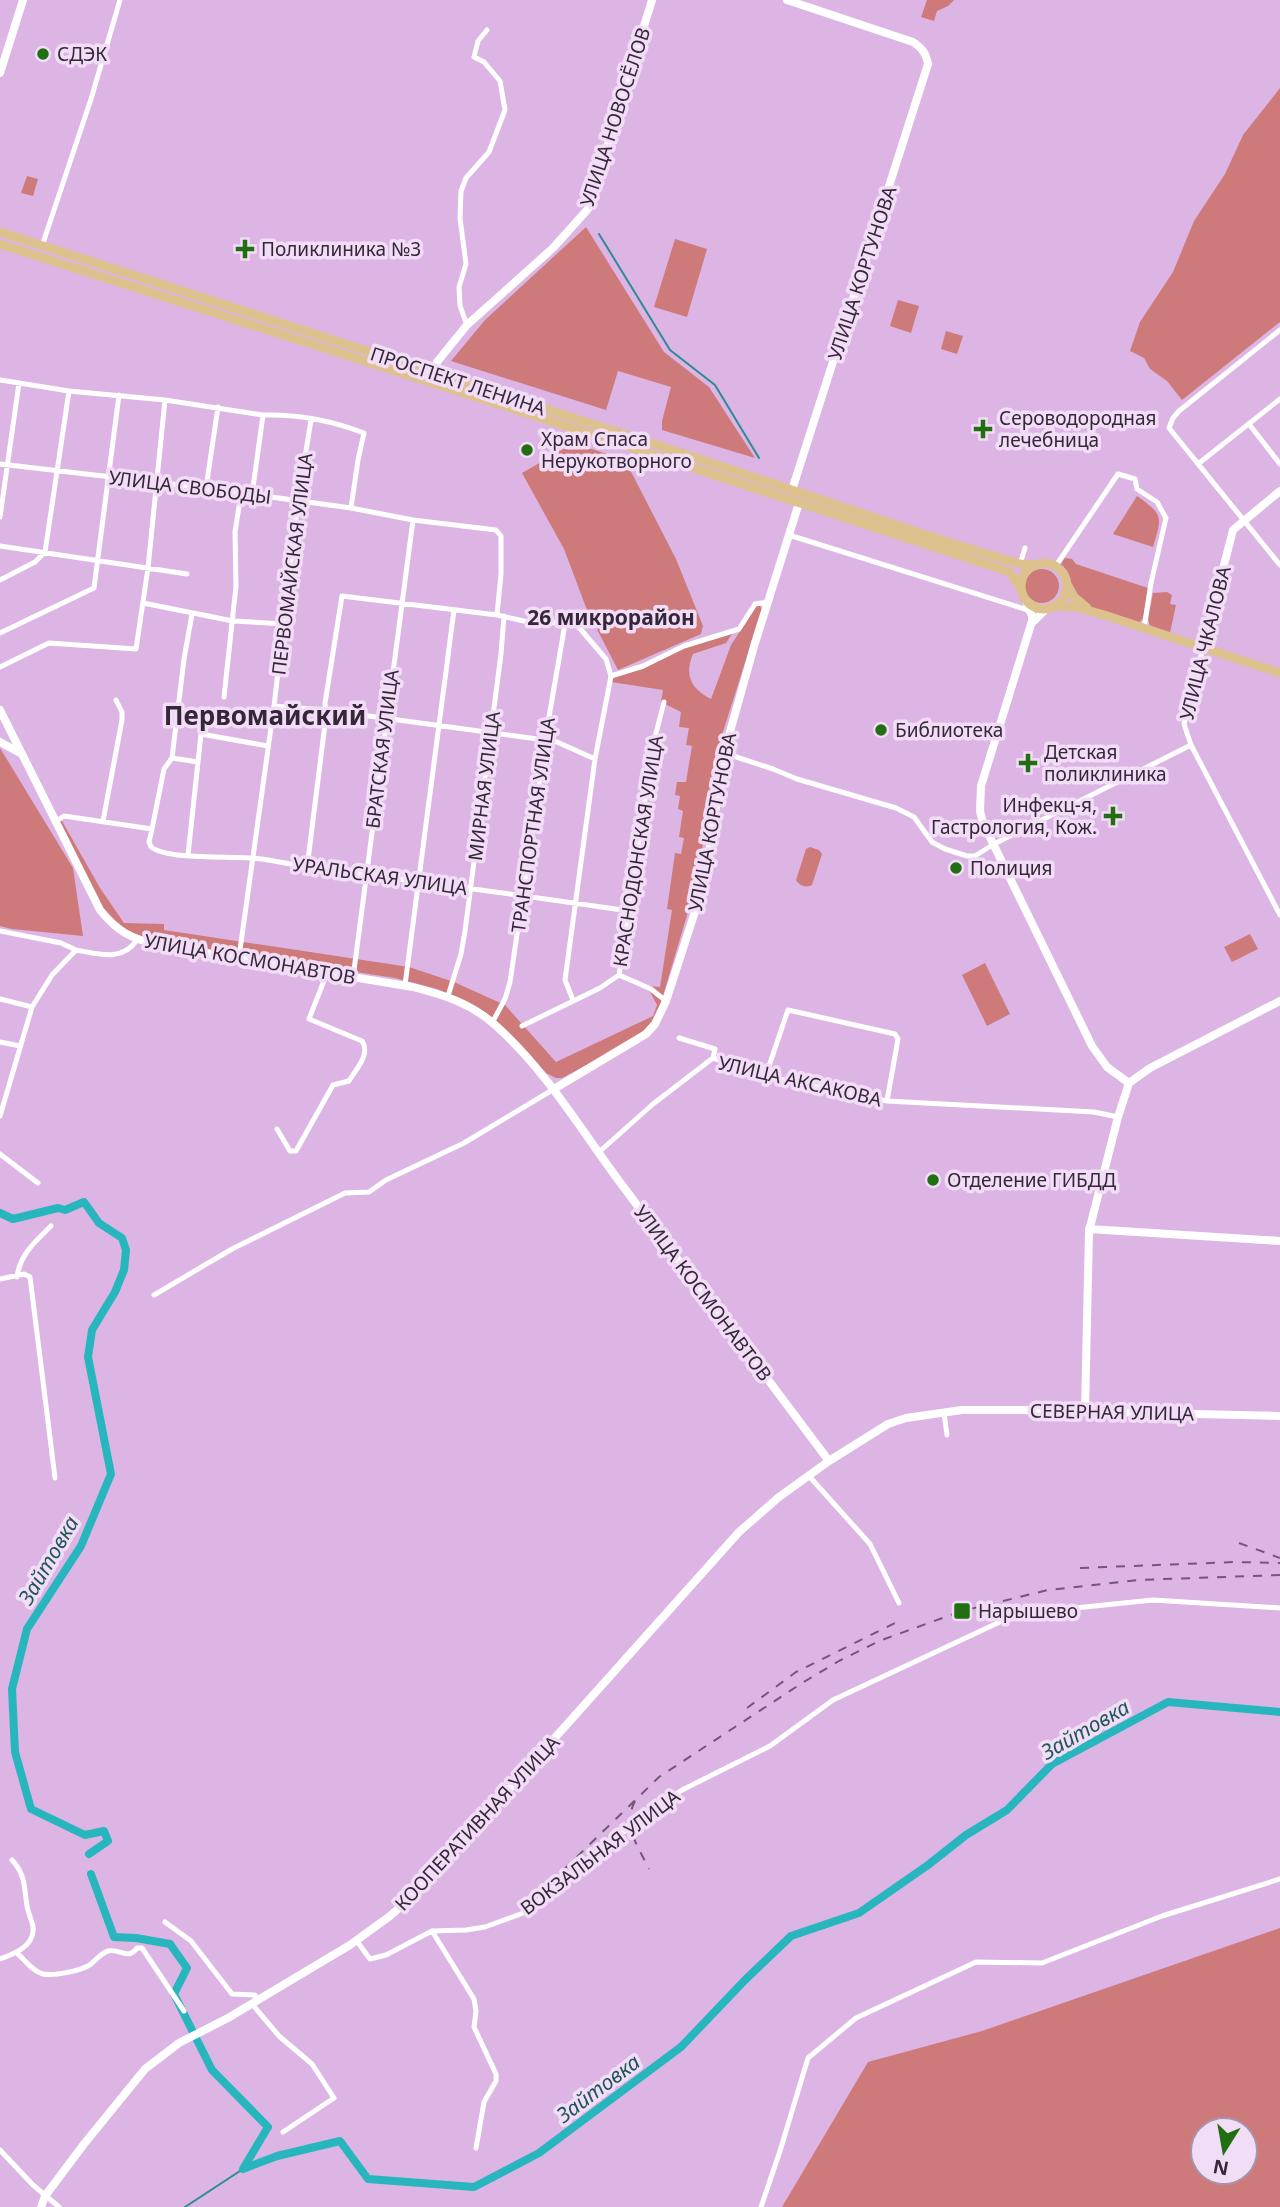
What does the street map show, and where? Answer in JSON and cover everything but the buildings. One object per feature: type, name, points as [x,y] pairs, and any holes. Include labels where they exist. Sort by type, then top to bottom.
[{"type":"main road","points":[[0,72],[23,0]]},
{"type":"main road","name":"УЛИЦА НОВОСЁЛОВ","points":[[431,377],[437,362],[467,325],[553,248],[588,209],[652,0]]},
{"type":"main road","name":"УЛИЦА КОРТУНОВА","points":[[554,1089],[646,1034],[655,1024],[666,1001],[705,875],[724,753],[789,535],[795,497],[928,64],[922,47],[913,42],[787,0]]},
{"type":"main road","name":"ПРОСПЕКТ ЛЕНИНА","points":[[0,232],[795,497],[1001,569],[1015,579],[1021,589]]},
{"type":"main road","name":"ПРОСПЕКТ ЛЕНИНА","points":[[0,244],[431,377]]},
{"type":"main road","points":[[138,288],[141,278]]},
{"type":"main road","points":[[1242,520],[1280,491]]},
{"type":"main road","name":"ПРОСПЕКТ ЛЕНИНА","points":[[795,497],[1020,564],[1037,565]]},
{"type":"main road","name":"УЛИЦА ЧКАЛОВА","points":[[1203,647],[1233,530],[1242,520]]},
{"type":"main road","points":[[1030,631],[1031,611],[1021,589],[1023,577],[1037,565],[1055,567],[1062,573],[1079,603],[1104,615]]},
{"type":"main road","points":[[1066,582],[1064,596],[1036,617],[1030,631],[981,786],[980,811],[993,844],[1092,1046],[1107,1067],[1129,1083]]},
{"type":"main road","points":[[1026,601],[1036,607],[1076,607],[1280,673]]},
{"type":"main road","name":"УЛИЦА КОСМОНАВТОВ","points":[[0,710],[100,910],[120,932],[158,945],[405,985],[448,996],[467,1005],[492,1023],[521,1049],[554,1089],[598,1153],[829,1461]]},
{"type":"main road","points":[[0,742],[22,754]]},
{"type":"main road","points":[[1085,1412],[1090,1229],[1129,1083],[1150,1068],[1280,1001]]},
{"type":"main road","points":[[1090,1229],[1280,1241]]},
{"type":"main road","name":"СЕВЕРНАЯ УЛИЦА","points":[[829,1461],[888,1424],[906,1418],[944,1413],[1020,1410],[1280,1416]]},
{"type":"main road","name":"КООПЕРАТИВНАЯ УЛИЦА","points":[[41,2207],[84,2144],[145,2069],[180,2043],[255,2002],[356,1940],[394,1913],[438,1870],[739,1532],[779,1497],[829,1461]]},
{"type":"street","points":[[42,246],[120,0]]},
{"type":"street","points":[[467,325],[460,306],[459,287],[466,264],[460,218],[461,191],[466,178],[489,152],[505,110],[500,81],[484,62],[474,57],[478,41],[487,30]]},
{"type":"street","points":[[1280,330],[1180,411],[1171,421],[1169,428],[1280,565]]},
{"type":"street","points":[[0,380],[69,391],[280,415],[364,433],[351,508]]},
{"type":"street","points":[[0,517],[19,383]]},
{"type":"street","points":[[0,580],[35,562],[45,552],[69,391]]},
{"type":"street","points":[[0,633],[94,588],[119,396]]},
{"type":"street","points":[[1198,464],[1280,398]]},
{"type":"street","points":[[0,667],[49,643],[136,649],[148,568],[164,400]]},
{"type":"street","points":[[206,488],[218,407]]},
{"type":"street","points":[[252,495],[263,415]]},
{"type":"street","name":"ПЕРВОМАЙСКАЯ УЛИЦА","points":[[239,957],[274,706],[298,501],[311,420]]},
{"type":"street","points":[[1249,424],[1280,464]]},
{"type":"street","name":"УЛИЦА СВОБОДЫ","points":[[0,464],[351,508],[412,520],[496,530],[501,536]]},
{"type":"street","points":[[1055,567],[1118,474],[1135,479],[1137,489],[1157,502],[1166,518],[1144,629]]},
{"type":"street","points":[[224,697],[236,586],[235,532],[242,494]]},
{"type":"street","name":"БРАТСКАЯ УЛИЦА","points":[[353,978],[412,520]]},
{"type":"street","points":[[789,535],[1031,611]]},
{"type":"street","name":"МИРНАЯ УЛИЦА","points":[[448,996],[461,954],[502,654],[501,536]]},
{"type":"street","points":[[0,546],[187,574]]},
{"type":"street","points":[[1020,564],[1025,548]]},
{"type":"street","points":[[307,868],[325,710],[342,596],[524,621],[576,624],[606,659],[611,676],[596,759],[565,980],[573,1000]]},
{"type":"street","points":[[611,676],[643,666],[684,646],[739,629],[755,604],[768,602]]},
{"type":"street","points":[[143,603],[233,621],[284,624]]},
{"type":"street","points":[[405,985],[454,610]]},
{"type":"street","points":[[55,822],[64,816],[152,829],[164,769],[172,758],[192,614]]},
{"type":"street","name":"ТРАНСПОРТНАЯ УЛИЦА","points":[[492,1023],[505,999],[510,982],[545,740],[565,624]]},
{"type":"street","name":"УЛИЦА ЧКАЛОВА","points":[[1203,647],[1184,724],[1191,745],[1280,915]]},
{"type":"street","points":[[103,821],[122,720],[122,712],[116,701]]},
{"type":"street","name":"КРАСНОДОНСКАЯ УЛИЦА","points":[[522,1026],[600,988],[619,975],[653,745],[664,702]]},
{"type":"street","points":[[274,706],[325,710],[545,740],[557,742],[596,759]]},
{"type":"street","points":[[188,855],[201,734],[268,746]]},
{"type":"street","points":[[724,753],[797,779],[897,808],[914,817],[932,842],[945,849],[975,856],[993,844],[1191,745]]},
{"type":"street","points":[[172,758],[198,762]]},
{"type":"street","name":"УРАЛЬСКАЯ УЛИЦА","points":[[152,829],[150,847],[157,851],[253,858],[307,868],[629,911]]},
{"type":"street","points":[[0,931],[61,943],[76,950],[102,955],[118,954],[130,949],[137,940]]},
{"type":"street","points":[[0,1116],[32,1007],[52,975],[76,950]]},
{"type":"street","points":[[277,1129],[290,1151],[296,1151],[333,1085],[349,1081],[365,1053],[366,1047],[362,1041],[309,1019],[327,973]]},
{"type":"street","points":[[619,975],[651,989],[666,1001]]},
{"type":"street","points":[[0,999],[32,1007]]},
{"type":"street","points":[[774,1078],[768,1069],[788,1010],[895,1034],[898,1039],[887,1101]]},
{"type":"street","points":[[679,1038],[715,1049],[713,1058]]},
{"type":"street","points":[[0,1042],[20,1046]]},
{"type":"street","name":"УЛИЦА АКСАКОВА","points":[[598,1153],[653,1104],[713,1058],[774,1078],[887,1101],[1094,1112],[1118,1117]]},
{"type":"street","points":[[0,1088],[7,1090]]},
{"type":"street","points":[[154,1295],[232,1249],[334,1199],[345,1194],[369,1192],[386,1180],[464,1143],[554,1089]]},
{"type":"street","points":[[0,1154],[38,1184]]},
{"type":"street","points":[[16,1277],[18,1264],[27,1250],[51,1226]]},
{"type":"street","points":[[0,1279],[23,1274],[30,1277],[55,1478]]},
{"type":"street","points":[[944,1413],[947,1435]]},
{"type":"street","points":[[809,1476],[870,1544],[899,1603]]},
{"type":"street","name":"ВОКЗАЛЬНАЯ УЛИЦА","points":[[356,1940],[370,1959],[386,1955],[432,1931],[485,1927],[526,1912],[614,1839],[682,1790],[770,1746],[833,1700],[1004,1620],[1075,1608],[1153,1600],[1280,1608]]},
{"type":"street","points":[[0,1959],[17,1953],[31,1940],[33,1930],[24,1878],[12,1860]]},
{"type":"street","points":[[761,2207],[808,2058],[856,2018],[976,1962],[1042,1963],[1162,1916],[1280,1879]]},
{"type":"street","points":[[165,1922],[191,1941],[228,1990],[239,1996],[247,1993],[254,1995],[255,2002],[279,2036],[312,2064],[334,2098],[283,2132]]},
{"type":"street","points":[[432,1931],[474,1999],[474,2027],[496,2074],[496,2081],[484,2102],[475,2148]]},
{"type":"street","points":[[17,1953],[34,1970],[51,1974],[80,1970],[111,1950],[128,1955],[133,1954],[137,1948],[142,1948],[184,2011]]},
{"type":"street","points":[[0,2150],[59,2207]]},
{"type":"shaded area","points":[[927,0],[954,0],[937,11],[934,21],[921,17]]},
{"type":"shaded area","points":[[1280,88],[1280,322],[1182,400],[1167,381],[1150,369],[1144,358],[1130,351],[1140,322],[1173,272],[1194,221],[1225,174],[1243,135]]},
{"type":"shaded area","points":[[27,176],[38,179],[33,196],[21,193]]},
{"type":"shaded area","points":[[586,227],[664,352],[709,387],[755,458],[662,430],[671,387],[618,371],[606,410],[451,361],[485,320]]},
{"type":"shaded area","points":[[675,239],[707,249],[687,317],[654,307]]},
{"type":"shaded area","points":[[898,300],[919,306],[911,333],[890,326]]},
{"type":"shaded area","points":[[946,331],[963,336],[957,354],[941,349]]},
{"type":"shaded area","points":[[574,443],[625,460],[676,559],[703,626],[701,634],[618,670],[587,610],[564,549],[522,473]]},
{"type":"shaded area","points":[[1137,496],[1152,508],[1158,517],[1153,547],[1113,534]]},
{"type":"shaded area","points":[[1066,558],[1072,559],[1076,564],[1148,588],[1143,618],[1139,623],[1087,606],[1071,588],[1069,576],[1060,566]]},
{"type":"shaded area","points":[[1042,569],[1054,574],[1059,586],[1054,598],[1042,603],[1030,598],[1025,586],[1030,574]]},
{"type":"shaded area","points":[[1167,592],[1172,595],[1170,604],[1176,605],[1170,633],[1150,626],[1148,619],[1153,593]]},
{"type":"shaded area","points":[[759,605],[762,609],[715,757],[699,875],[657,1016],[639,1037],[562,1078],[546,1073],[523,1048],[456,997],[437,989],[395,978],[151,941],[125,931],[106,913],[58,820],[62,821],[100,888],[124,923],[164,924],[164,930],[409,967],[454,982],[505,1005],[556,1062],[653,1016],[657,1005],[647,986],[660,987],[672,910],[667,909],[675,853],[681,854],[684,838],[679,837],[683,811],[678,809],[680,796],[675,795],[677,782],[686,782],[692,746],[686,745],[689,728],[679,727],[681,712],[661,702],[663,690],[611,682],[612,678],[643,669],[684,648],[732,634],[726,643],[693,654],[690,662],[691,681],[698,691],[711,699],[731,645]]},
{"type":"shaded area","points":[[0,748],[73,868],[83,936],[0,926]]},
{"type":"shaded area","points":[[810,847],[822,854],[812,885],[806,886],[796,880],[806,849]]},
{"type":"shaded area","points":[[1250,934],[1258,949],[1232,962],[1224,947]]},
{"type":"shaded area","points":[[985,963],[1010,1014],[987,1026],[962,975]]},
{"type":"shaded area","points":[[1280,1928],[1280,2207],[782,2207],[868,2062],[982,2031]]},
{"type":"waterway","points":[[599,234],[670,350],[715,385],[759,458]]},
{"type":"waterway","name":"Зайтовка","points":[[0,1213],[13,1219],[58,1208],[65,1210],[84,1202],[99,1223],[122,1238],[126,1250],[124,1270],[115,1292],[92,1330],[88,1357],[111,1474],[81,1546],[27,1629],[12,1689],[15,1752],[31,1809],[85,1835],[104,1831],[108,1841],[89,1854]]},
{"type":"waterway","name":"Зайтовка","points":[[91,1874],[114,1937],[170,1944],[187,1968],[174,1994],[212,2070],[268,2127],[243,2169],[277,2156],[340,2141],[368,2179],[474,2187],[539,2153],[681,2047],[791,1936],[859,1913],[966,1835],[1007,1810],[1052,1764],[1168,1702],[1280,1712]]},
{"type":"waterway","points":[[185,2207],[243,2169]]},
{"type":"railway","points":[[1239,1543],[1280,1558]]},
{"type":"railway","points":[[1080,1568],[1235,1562],[1280,1563]]},
{"type":"railway","points":[[551,1882],[659,1777],[802,1683],[879,1641],[962,1611],[1048,1590],[1138,1580],[1280,1575]]},
{"type":"railway","points":[[747,1708],[796,1672],[895,1623]]},
{"type":"railway","points":[[635,1801],[631,1810],[631,1827],[636,1844],[649,1869]]},
{"type":"place","name":"СДЭК","points":[[43,54]]},
{"type":"place","name":"Поликлиника №3","points":[[245,249]]},
{"type":"place","name":"Сероводородная лечебница","points":[[983,429]]},
{"type":"place","name":"Храм Спаса Нерукотворного","points":[[527,450]]},
{"type":"place","name":"Библиотека","points":[[881,730]]},
{"type":"place","name":"Детская поликлиника","points":[[1028,763]]},
{"type":"place","name":"Инфекц-я, Гастрология, Кож.","points":[[1113,816]]},
{"type":"place","name":"Полиция","points":[[956,868]]},
{"type":"place","name":"Отделение ГИБДД","points":[[933,1180]]},
{"type":"place","name":"Нарышево","points":[[962,1611]]},
{"type":"district","name":"26 микрорайон","points":[[611,617]]},
{"type":"district","name":"Первомайский","points":[[265,715]]}]
